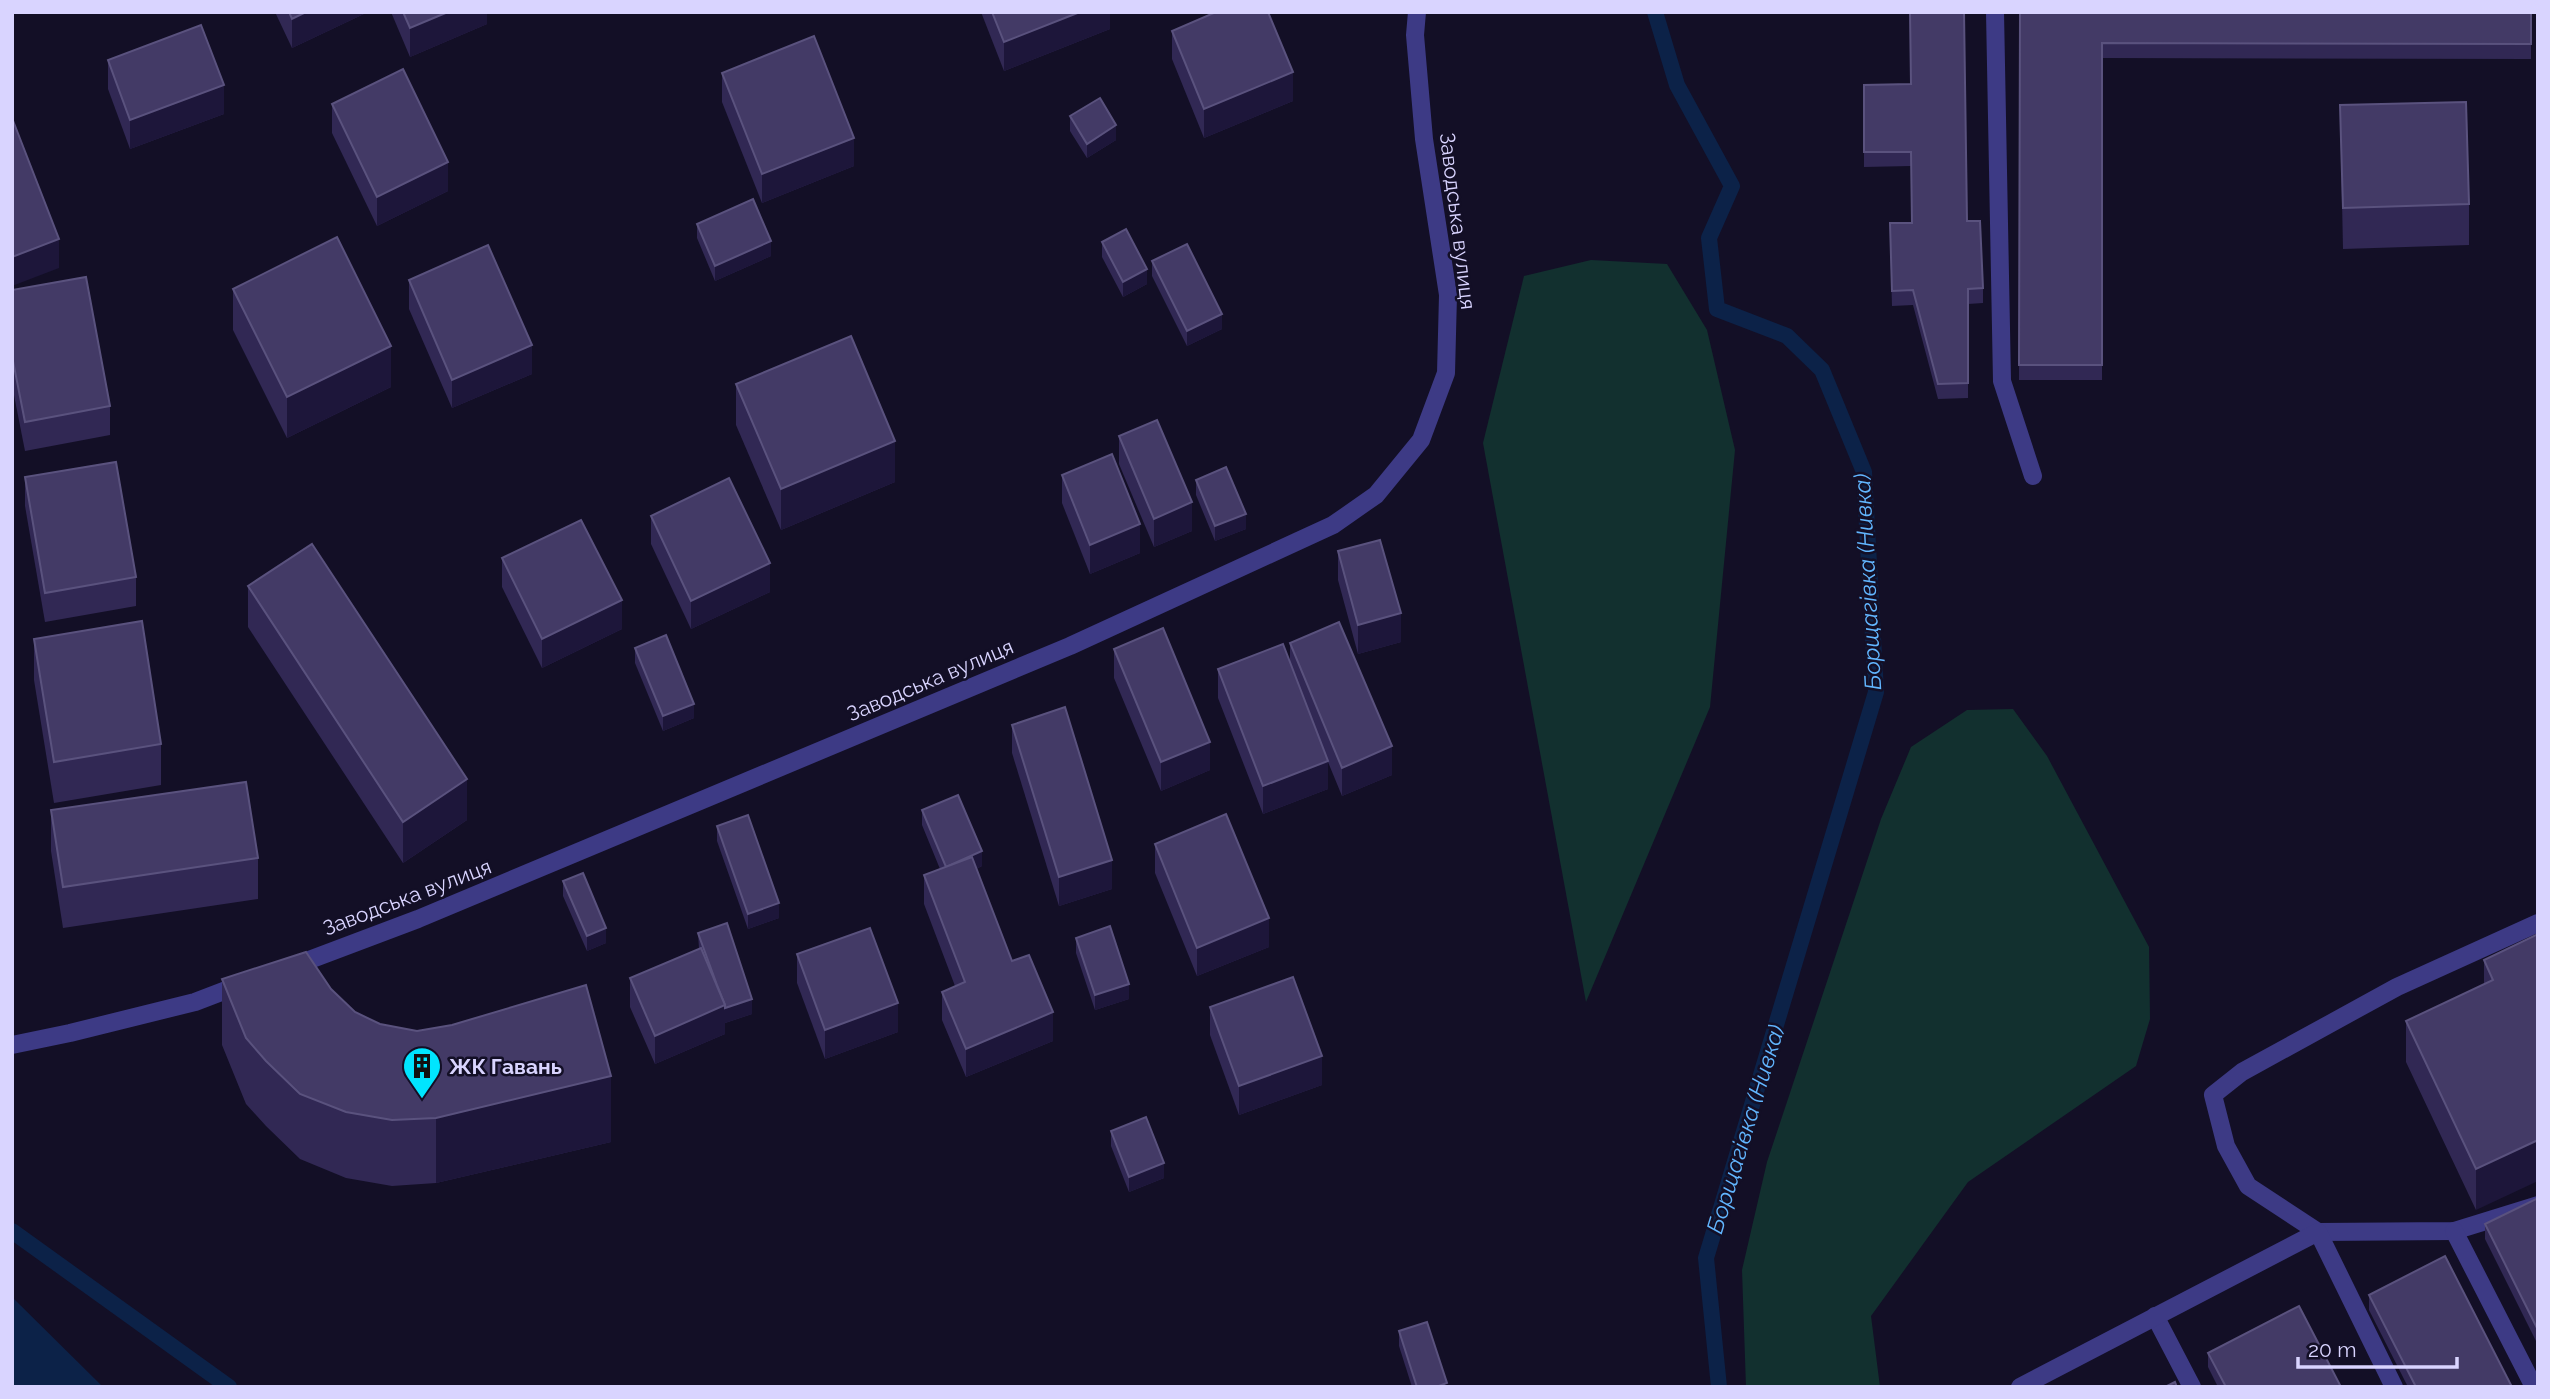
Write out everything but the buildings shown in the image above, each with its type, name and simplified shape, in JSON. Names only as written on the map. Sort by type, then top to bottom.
[{"type":"street","name":"Заводська вулиця","points":[[12,1045],[195,1002],[418,919],[1070,646],[1333,525],[1376,495],[1421,440],[1446,373],[1448,295],[1424,139],[1415,35],[1417,12]]},
{"type":"street","points":[[1995,12],[2002,381],[2033,476]]},
{"type":"street","points":[[2394,1387],[2318,1232],[2248,1186],[2225,1146],[2213,1095],[2242,1072],[2397,987],[2538,923]]},
{"type":"street","points":[[2020,1387],[2040,1382],[2155,1317],[2318,1232],[2454,1231],[2538,1205]]},
{"type":"street","points":[[2454,1231],[2534,1387]]},
{"type":"street","points":[[2155,1317],[2192,1387]]},
{"type":"green space","points":[[1591,260],[1667,264],[1707,330],[1735,450],[1710,707],[1586,1002],[1483,443],[1524,276]]},
{"type":"green space","points":[[2013,709],[2047,756],[2149,947],[2150,1019],[2136,1066],[1968,1182],[1871,1316],[1880,1387],[1746,1387],[1742,1270],[1767,1162],[1881,819],[1911,747],[1967,710]]},
{"type":"water","points":[[12,1297],[103,1387],[12,1387]]},
{"type":"waterway","name":"Борщагівка (Нивка)","points":[[1655,12],[1677,85],[1732,186],[1709,238],[1717,309],[1787,336],[1822,370],[1864,472],[1876,692],[1706,1258],[1719,1387]]},
{"type":"waterway","name":"Борщагівка (Нивка)","points":[[12,1231],[229,1387]]},
{"type":"place","name":"ЖК Гавань","points":[[422,1100]]}]
